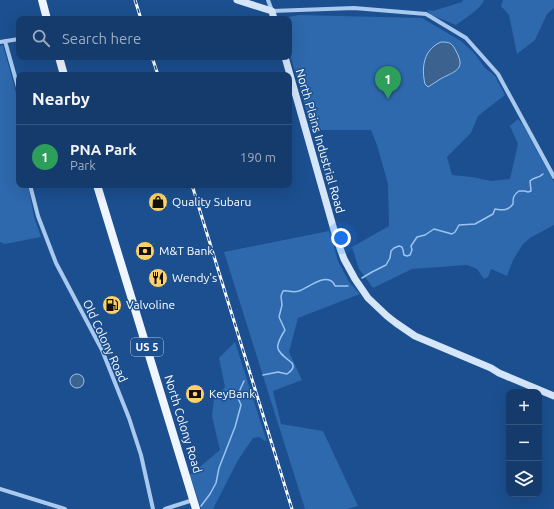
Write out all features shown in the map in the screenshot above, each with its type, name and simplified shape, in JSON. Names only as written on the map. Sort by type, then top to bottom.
[{"type":"main road","points":[[42,0],[46,16]]},
{"type":"main road","points":[[59,60],[63,72]]},
{"type":"main road","name":"North Colony Road","points":[[98,188],[196,509]]},
{"type":"street","points":[[237,0],[272,11],[354,8],[426,14],[466,38],[498,74],[554,177]]},
{"type":"street","points":[[268,0],[273,16]]},
{"type":"street","points":[[16,39],[2,41],[16,82]]},
{"type":"street","name":"North Plains Industrial Road","points":[[286,60],[289,72]]},
{"type":"street","name":"North Plains Industrial Road","points":[[292,82],[336,237],[344,259],[368,298],[396,323],[415,336],[554,396]]},
{"type":"street","name":"Old Colony Road","points":[[31,188],[38,216],[56,263],[102,350],[129,418],[141,455],[153,509]]},
{"type":"street","points":[[0,489],[66,509]]},
{"type":"street","points":[[166,509],[193,500]]},
{"type":"shaded area","points":[[463,0],[484,0],[476,10],[456,25],[431,15],[427,10],[433,11],[462,2]]},
{"type":"shaded area","points":[[503,0],[554,0],[554,8],[547,14],[535,40],[517,54],[509,15],[501,6]]},
{"type":"shaded area","points":[[298,15],[422,18],[461,41],[475,54],[485,68],[495,76],[505,95],[478,116],[471,133],[447,157],[452,175],[491,181],[510,179],[518,144],[510,126],[518,119],[523,125],[554,182],[554,225],[530,238],[523,244],[513,260],[507,276],[491,269],[488,277],[484,279],[477,269],[467,265],[412,269],[373,288],[359,269],[352,247],[389,226],[388,184],[377,145],[371,130],[312,130],[292,60],[292,16]]},
{"type":"shaded area","points":[[441,42],[449,43],[453,46],[459,57],[460,66],[455,71],[428,87],[425,84],[423,71],[425,59],[431,49]]},
{"type":"shaded area","points":[[3,45],[16,93],[16,188],[29,188],[34,217],[41,237],[5,244],[0,242],[0,46]]},
{"type":"shaded area","points":[[329,231],[338,261],[349,282],[360,294],[298,318],[289,352],[302,380],[273,391],[281,424],[323,431],[358,506],[347,509],[305,509],[224,252]]},
{"type":"shaded area","points":[[235,342],[267,442],[259,437],[253,438],[238,460],[213,509],[201,509],[190,475],[220,450],[212,416],[214,399],[225,387],[219,358]]},
{"type":"shaded area","points":[[74,374],[80,374],[84,378],[84,384],[80,388],[74,388],[70,384],[70,378]]},
{"type":"waterway","points":[[362,278],[386,265],[390,258],[391,251],[394,248],[399,246],[402,247],[404,255],[410,255],[412,250],[411,246],[417,237],[425,235],[434,229],[452,234],[459,225],[475,224],[493,214],[495,209],[503,210],[509,208],[513,204],[514,195],[519,191],[531,191],[530,181],[533,178],[543,174]]},
{"type":"waterway","points":[[263,375],[278,372],[287,374],[293,368],[292,363],[282,355],[278,349],[279,341],[285,330],[279,317],[282,305],[281,296],[283,291],[299,291],[323,280],[332,281],[335,286],[348,286]]},
{"type":"waterway","points":[[201,506],[216,483],[219,468],[235,427],[241,405],[238,398],[239,392],[244,381]]},
{"type":"railway","points":[[135,0],[140,16]]},
{"type":"railway","points":[[153,60],[157,72]]},
{"type":"railway","points":[[193,188],[292,509]]},
{"type":"place","name":"PNA Park","points":[[388,99]]},
{"type":"place","name":"Quality Subaru","points":[[158,202]]},
{"type":"place","name":"M&T Bank","points":[[145,251]]},
{"type":"place","name":"Wendy's","points":[[158,278]]},
{"type":"place","name":"Valvoline","points":[[112,305]]},
{"type":"place","name":"KeyBank","points":[[195,394]]}]
